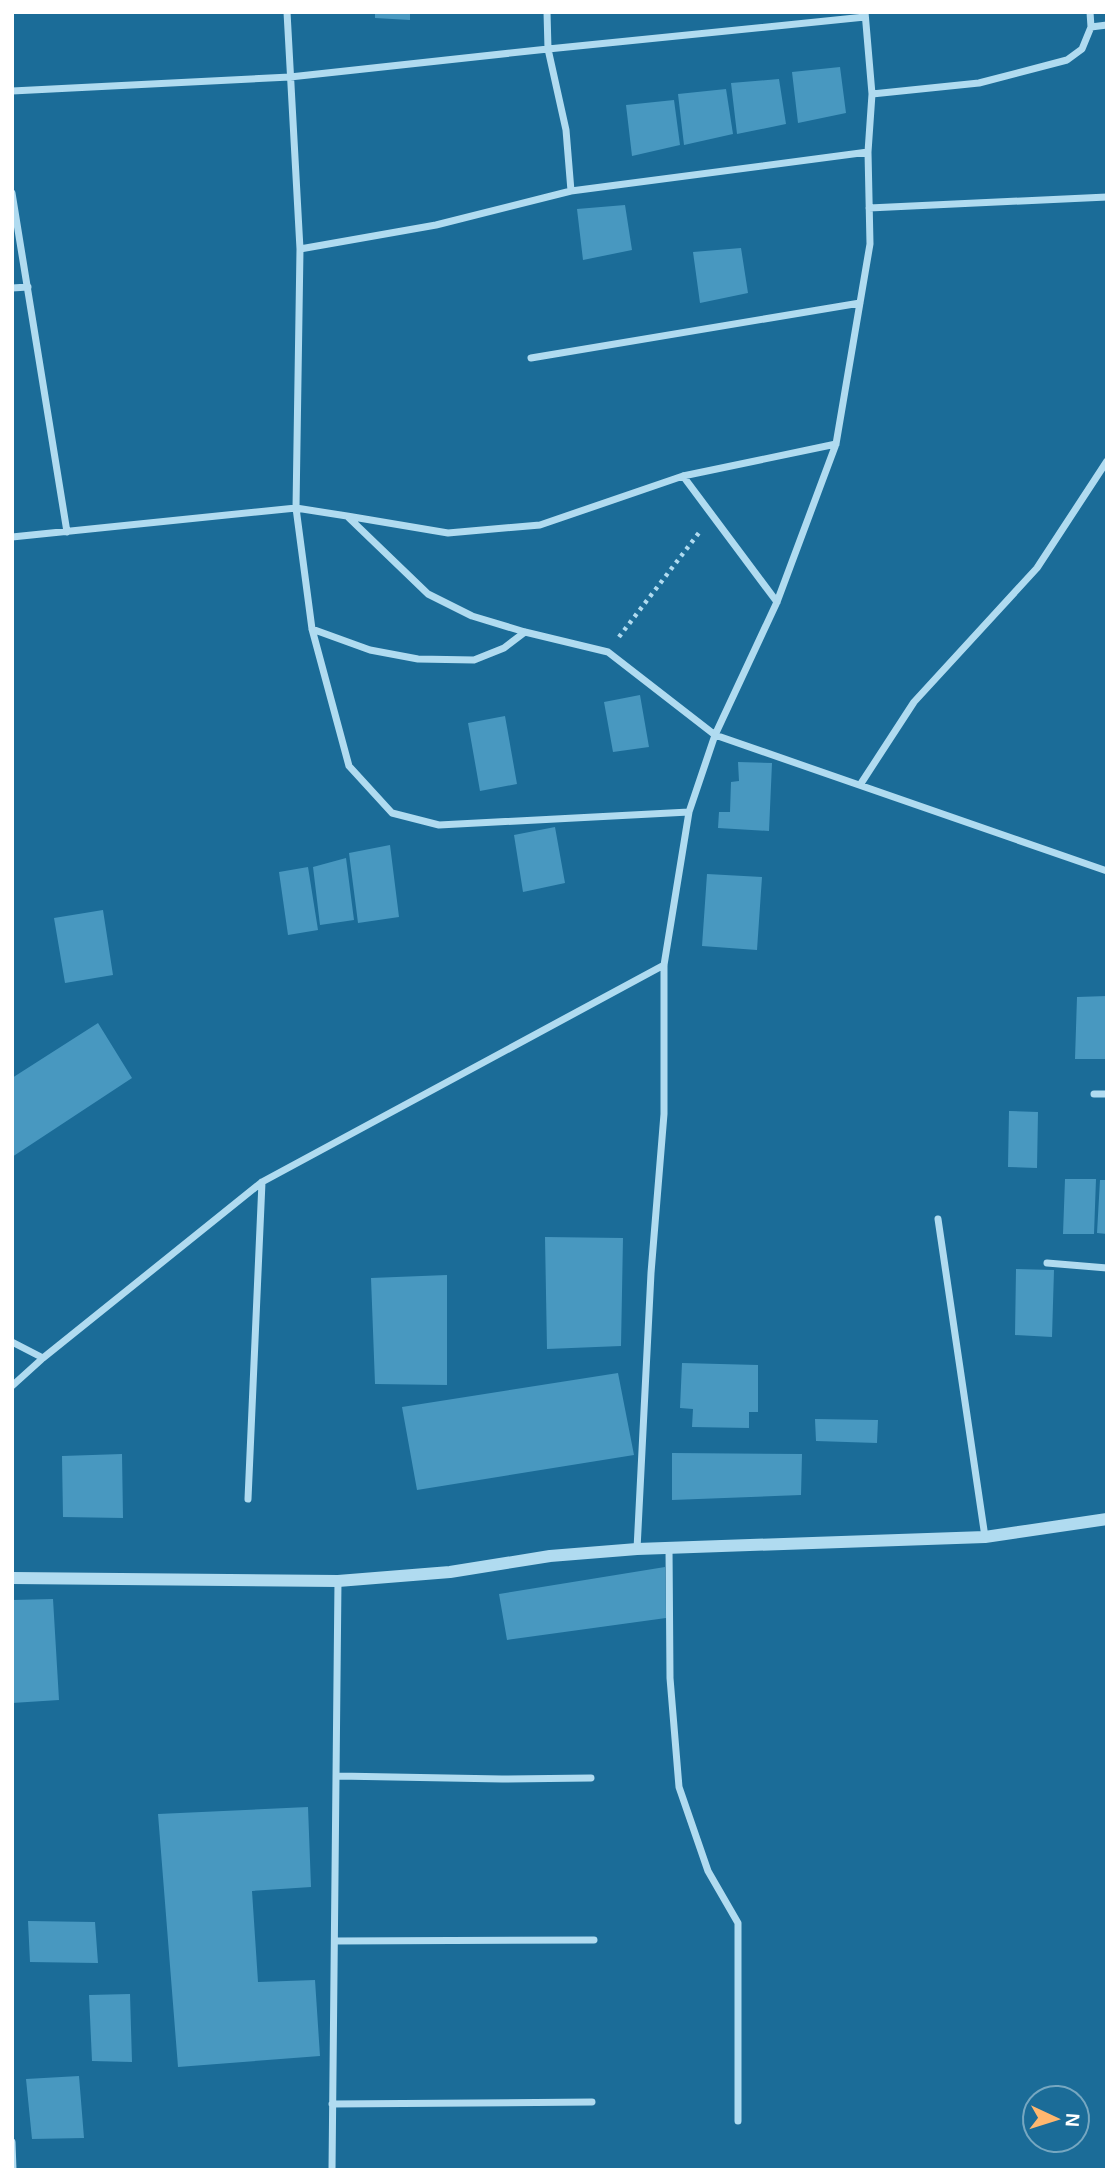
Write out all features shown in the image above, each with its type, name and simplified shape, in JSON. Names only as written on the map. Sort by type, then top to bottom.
[{"type":"street","points":[[287,12],[300,248],[296,508],[312,629],[349,765],[392,813],[439,825],[689,812]]},
{"type":"street","points":[[547,12],[548,49],[566,130],[571,191]]},
{"type":"street","points":[[872,94],[979,83],[1067,60],[1082,49],[1091,27],[1090,12]]},
{"type":"street","points":[[12,91],[290,77],[865,15],[872,94],[868,152],[870,244],[836,444],[777,602],[715,735],[689,812],[664,965],[664,1114],[651,1287],[637,1549]]},
{"type":"street","points":[[1091,27],[1107,25]]},
{"type":"street","points":[[300,248],[436,225],[571,191],[868,152]]},
{"type":"street","points":[[12,194],[67,532]]},
{"type":"street","points":[[869,208],[1107,197]]},
{"type":"street","points":[[12,288],[27,287]]},
{"type":"street","points":[[531,358],[860,303]]},
{"type":"street","points":[[12,537],[296,508],[448,533],[540,525],[683,476],[836,444]]},
{"type":"street","points":[[860,785],[914,702],[1037,568],[1107,461]]},
{"type":"street","points":[[683,476],[777,602]]},
{"type":"street","points":[[346,516],[428,594],[472,616],[608,652],[715,735],[1107,871]]},
{"type":"street","points":[[312,629],[370,650],[418,659],[460,660],[474,660],[504,648],[525,632]]},
{"type":"street","points":[[12,1387],[43,1358],[262,1182],[664,965]]},
{"type":"street","points":[[1094,1094],[1107,1094]]},
{"type":"street","points":[[248,1499],[262,1182]]},
{"type":"street","points":[[939,1219],[985,1537]]},
{"type":"street","points":[[1047,1263],[1107,1268]]},
{"type":"street","points":[[12,1342],[43,1358]]},
{"type":"street","points":[[12,1578],[338,1581],[450,1573],[550,1556],[637,1549],[985,1537],[1107,1519]]},
{"type":"street","points":[[669,1549],[670,1678],[679,1787],[708,1871],[738,1923],[738,2121]]},
{"type":"street","points":[[332,2170],[338,1581]]},
{"type":"street","points":[[338,1776],[591,1778]]},
{"type":"street","points":[[335,1941],[594,1940]]},
{"type":"street","points":[[332,2104],[592,2102]]},
{"type":"street","points":[[12,2142],[13,2170]]},
{"type":"path","points":[[608,652],[712,515]]},
{"type":"building","points":[[375,12],[410,12],[410,20],[375,18]]},
{"type":"building","points":[[840,67],[846,113],[798,123],[792,72]]},
{"type":"building","points":[[779,79],[786,124],[737,134],[731,83]]},
{"type":"building","points":[[726,89],[733,134],[684,145],[678,94]]},
{"type":"building","points":[[674,100],[680,145],[632,156],[626,105]]},
{"type":"building","points":[[625,205],[632,250],[583,260],[577,209]]},
{"type":"building","points":[[741,248],[748,293],[700,303],[693,252]]},
{"type":"building","points":[[640,695],[649,747],[613,752],[604,702]]},
{"type":"building","points":[[505,716],[517,784],[480,791],[468,723]]},
{"type":"building","points":[[738,762],[772,763],[769,831],[718,828],[719,812],[730,812],[731,782],[739,781]]},
{"type":"building","points":[[555,827],[565,883],[523,892],[514,835]]},
{"type":"building","points":[[390,845],[399,917],[358,923],[349,853]]},
{"type":"building","points":[[346,858],[354,920],[320,925],[313,867]]},
{"type":"building","points":[[308,867],[318,930],[288,935],[279,872]]},
{"type":"building","points":[[707,874],[762,877],[757,950],[702,946]]},
{"type":"building","points":[[103,910],[113,975],[65,983],[54,918]]},
{"type":"building","points":[[1107,996],[1107,1059],[1075,1059],[1077,997]]},
{"type":"building","points":[[98,1023],[132,1078],[12,1157],[12,1078]]},
{"type":"building","points":[[1009,1111],[1038,1112],[1037,1168],[1008,1167]]},
{"type":"building","points":[[1065,1179],[1096,1179],[1094,1234],[1063,1234]]},
{"type":"building","points":[[1100,1180],[1107,1180],[1107,1234],[1097,1233]]},
{"type":"building","points":[[545,1237],[623,1238],[621,1346],[547,1349]]},
{"type":"building","points":[[1016,1269],[1054,1270],[1052,1337],[1015,1335]]},
{"type":"building","points":[[447,1275],[447,1385],[375,1384],[371,1278]]},
{"type":"building","points":[[682,1363],[758,1365],[758,1412],[749,1412],[749,1428],[692,1427],[693,1409],[680,1408]]},
{"type":"building","points":[[618,1373],[634,1455],[417,1490],[402,1407]]},
{"type":"building","points":[[815,1419],[878,1420],[877,1443],[816,1441]]},
{"type":"building","points":[[672,1453],[802,1454],[801,1495],[672,1500]]},
{"type":"building","points":[[122,1454],[123,1518],[63,1517],[62,1456]]},
{"type":"building","points":[[665,1567],[666,1618],[507,1640],[499,1594]]},
{"type":"building","points":[[53,1599],[59,1700],[12,1703],[12,1600]]},
{"type":"building","points":[[308,1807],[311,1887],[252,1891],[258,1982],[315,1980],[320,2056],[178,2067],[158,1814]]},
{"type":"building","points":[[28,1921],[95,1922],[98,1963],[30,1962]]},
{"type":"building","points":[[130,1994],[132,2062],[92,2061],[89,1995]]},
{"type":"building","points":[[79,2076],[84,2138],[32,2139],[26,2079]]}]
